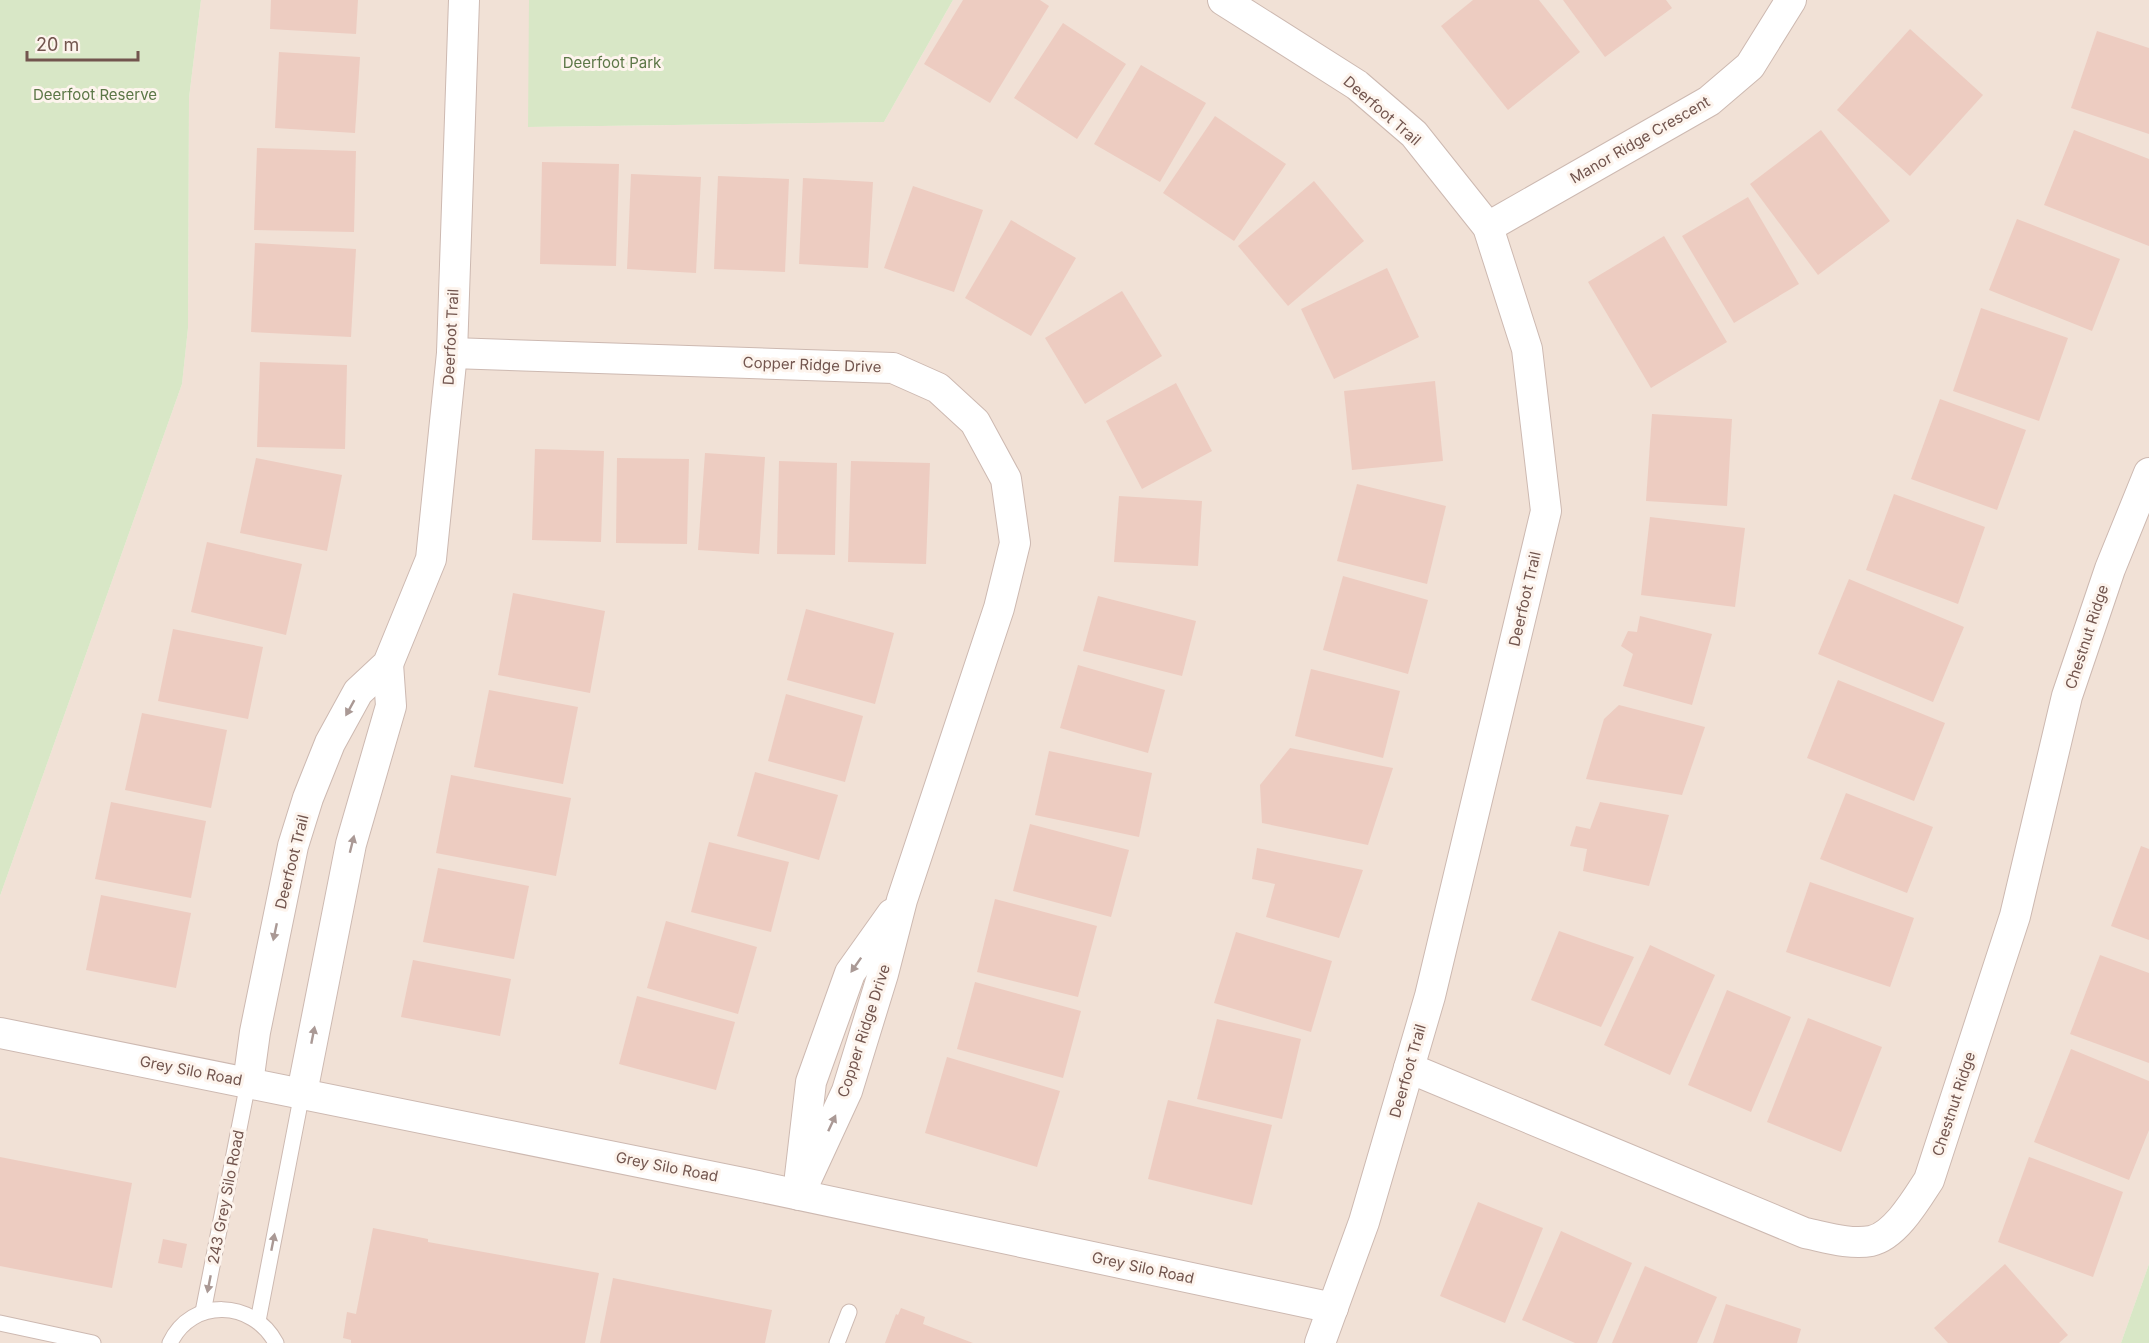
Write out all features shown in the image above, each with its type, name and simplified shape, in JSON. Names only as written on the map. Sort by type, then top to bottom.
[{"type":"street","name":"Deerfoot Trail","points":[[248,1083],[255,1032],[293,846],[308,798],[330,743],[358,692],[388,664],[431,559],[452,353],[464,0]]},
{"type":"street","name":"Deerfoot Trail","points":[[1223,0],[1357,85],[1414,134],[1488,227],[1527,349],[1546,510],[1430,996],[1364,1222],[1320,1343]]},
{"type":"street","name":"Manor Ridge Crescent","points":[[1488,227],[1710,101],[1750,66],[1791,0]]},
{"type":"street","name":"Copper Ridge Drive","points":[[452,353],[893,368],[938,388],[975,422],[1006,479],[1015,543],[999,608],[902,900],[850,973],[811,1082],[802,1140],[798,1195]]},
{"type":"street","name":"Chestnut Ridge","points":[[1408,1068],[1805,1233],[1851,1242],[1873,1241],[1905,1217],[1929,1180],[2015,916],[2067,696],[2110,569],[2149,472]]},
{"type":"street","name":"Deerfoot Trail","points":[[302,1093],[351,844],[391,706],[388,664]]},
{"type":"street","name":"Grey Silo Road","points":[[0,1033],[798,1195],[1333,1308]]},
{"type":"lane","name":"243 Grey Silo Road","points":[[203,1312],[248,1083]]},
{"type":"lane","points":[[258,1321],[302,1093]]},
{"type":"lane","points":[[170,1343],[185,1323],[203,1312],[224,1308],[246,1312],[258,1321],[276,1343]]},
{"type":"lane","points":[[837,1343],[849,1312]]},
{"type":"lane","points":[[0,1323],[93,1343]]},
{"type":"shaded area","points":[[201,0],[529,0],[529,127],[884,122],[953,0],[2149,0],[2149,1264],[2121,1343],[0,1343],[0,896],[182,384],[188,328],[189,98]]},
{"type":"green space","name":"Deerfoot Reserve","points":[[0,0],[201,0],[189,98],[188,328],[182,384],[0,896]]},
{"type":"green space","name":"Deerfoot Park","points":[[529,0],[953,0],[884,122],[528,127]]},
{"type":"green space","points":[[2149,1264],[2149,1343],[2121,1343]]},
{"type":"building","points":[[271,0],[358,0],[356,34],[270,29]]},
{"type":"building","points":[[963,0],[1040,0],[1049,6],[990,103],[924,64]]},
{"type":"building","points":[[1473,0],[1539,0],[1580,52],[1508,110],[1441,26]]},
{"type":"building","points":[[1563,0],[1666,0],[1672,8],[1605,57]]},
{"type":"building","points":[[1063,23],[1126,64],[1077,139],[1014,98]]},
{"type":"building","points":[[1910,29],[1983,95],[1910,176],[1837,110]]},
{"type":"building","points":[[2097,31],[2149,48],[2149,134],[2071,108]]},
{"type":"building","points":[[279,52],[360,57],[355,133],[275,128]]},
{"type":"building","points":[[1141,65],[1206,103],[1160,182],[1094,144]]},
{"type":"building","points":[[1215,116],[1286,164],[1234,241],[1163,193]]},
{"type":"building","points":[[1821,130],[1890,221],[1818,275],[1750,184]]},
{"type":"building","points":[[2074,130],[2149,159],[2149,246],[2044,205]]},
{"type":"building","points":[[257,148],[356,151],[354,232],[254,230]]},
{"type":"building","points":[[542,162],[619,164],[616,266],[540,264]]},
{"type":"building","points":[[631,174],[701,177],[696,273],[627,269]]},
{"type":"building","points":[[718,176],[789,179],[785,272],[714,269]]},
{"type":"building","points":[[803,178],[873,182],[868,268],[799,264]]},
{"type":"building","points":[[1314,181],[1364,241],[1288,306],[1238,246]]},
{"type":"building","points":[[913,186],[983,210],[954,292],[884,268]]},
{"type":"building","points":[[1748,197],[1799,284],[1734,323],[1682,236]]},
{"type":"building","points":[[2017,219],[2120,259],[2092,331],[1989,290]]},
{"type":"building","points":[[1011,220],[1076,258],[1031,336],[965,298]]},
{"type":"building","points":[[1664,236],[1727,342],[1651,388],[1588,282]]},
{"type":"building","points":[[255,243],[356,249],[351,337],[251,332]]},
{"type":"building","points":[[1387,268],[1419,337],[1334,379],[1301,309]]},
{"type":"building","points":[[1122,291],[1162,356],[1085,404],[1045,338]]},
{"type":"building","points":[[1981,308],[2068,338],[2039,421],[1953,391]]},
{"type":"building","points":[[260,362],[347,365],[345,449],[257,447]]},
{"type":"building","points":[[1435,381],[1443,461],[1352,470],[1344,391]]},
{"type":"building","points":[[1176,383],[1212,451],[1142,489],[1106,421]]},
{"type":"building","points":[[1940,399],[2026,430],[1997,510],[1911,479]]},
{"type":"building","points":[[1652,414],[1732,419],[1727,506],[1646,501]]},
{"type":"building","points":[[535,449],[604,451],[601,542],[532,540]]},
{"type":"building","points":[[705,453],[765,457],[759,554],[698,550]]},
{"type":"building","points":[[256,458],[342,475],[327,551],[240,533]]},
{"type":"building","points":[[617,458],[689,459],[687,544],[616,543]]},
{"type":"building","points":[[779,461],[837,463],[835,555],[777,554]]},
{"type":"building","points":[[851,461],[930,463],[926,564],[848,562]]},
{"type":"building","points":[[1357,484],[1446,506],[1427,584],[1337,561]]},
{"type":"building","points":[[1894,494],[1985,527],[1958,604],[1866,570]]},
{"type":"building","points":[[1119,496],[1202,501],[1198,566],[1114,562]]},
{"type":"building","points":[[1650,517],[1745,528],[1735,607],[1641,595]]},
{"type":"building","points":[[207,542],[302,564],[286,635],[191,612]]},
{"type":"building","points":[[1343,576],[1428,600],[1408,674],[1323,650]]},
{"type":"building","points":[[1849,579],[1964,627],[1933,702],[1818,654]]},
{"type":"building","points":[[513,593],[605,611],[590,693],[498,675]]},
{"type":"building","points":[[1098,596],[1196,621],[1182,676],[1083,651]]},
{"type":"building","points":[[806,609],[894,633],[875,704],[787,680]]},
{"type":"building","points":[[1640,616],[1712,634],[1692,705],[1623,686],[1633,654],[1621,646],[1628,631],[1637,632]]},
{"type":"building","points":[[173,629],[263,647],[248,719],[158,701]]},
{"type":"building","points":[[1078,665],[1165,690],[1148,753],[1060,728]]},
{"type":"building","points":[[1311,669],[1400,691],[1383,758],[1295,736]]},
{"type":"building","points":[[1838,680],[1945,723],[1914,801],[1807,758]]},
{"type":"building","points":[[489,690],[578,707],[563,784],[474,767]]},
{"type":"building","points":[[786,694],[863,716],[845,782],[768,761]]},
{"type":"building","points":[[1619,705],[1705,727],[1682,795],[1586,779],[1604,719]]},
{"type":"building","points":[[142,713],[227,730],[211,808],[125,790]]},
{"type":"building","points":[[1290,748],[1393,768],[1368,845],[1262,823],[1260,785]]},
{"type":"building","points":[[1049,751],[1152,773],[1139,837],[1035,815]]},
{"type":"building","points":[[755,772],[838,795],[819,860],[737,836]]},
{"type":"building","points":[[451,775],[571,798],[556,876],[436,853]]},
{"type":"building","points":[[1846,793],[1933,827],[1907,893],[1820,859]]},
{"type":"building","points":[[111,802],[206,821],[191,898],[95,879]]},
{"type":"building","points":[[1600,802],[1669,815],[1649,886],[1583,871],[1587,849],[1570,846],[1576,826],[1590,829]]},
{"type":"building","points":[[1030,824],[1129,850],[1111,917],[1013,891]]},
{"type":"building","points":[[709,842],[789,862],[771,932],[691,912]]},
{"type":"building","points":[[2141,846],[2149,849],[2149,940],[2111,926]]},
{"type":"building","points":[[1257,848],[1363,870],[1339,938],[1266,917],[1275,884],[1252,879]]},
{"type":"building","points":[[438,868],[529,886],[514,959],[423,942]]},
{"type":"building","points":[[1810,882],[1914,918],[1890,987],[1786,952]]},
{"type":"building","points":[[101,895],[191,913],[176,988],[86,970]]},
{"type":"building","points":[[995,899],[1097,926],[1078,997],[977,972]]},
{"type":"building","points":[[666,921],[757,947],[738,1014],[647,988]]},
{"type":"building","points":[[1559,931],[1634,957],[1601,1027],[1531,1000]]},
{"type":"building","points":[[1236,932],[1332,961],[1311,1032],[1214,1003]]},
{"type":"building","points":[[1650,945],[1715,975],[1670,1075],[1604,1045]]},
{"type":"building","points":[[2100,955],[2149,973],[2149,1063],[2070,1034]]},
{"type":"building","points":[[413,960],[511,979],[500,1036],[401,1017]]},
{"type":"building","points":[[975,982],[1081,1011],[1063,1078],[957,1049]]},
{"type":"building","points":[[1727,990],[1791,1017],[1751,1112],[1688,1085]]},
{"type":"building","points":[[637,996],[735,1022],[716,1090],[619,1064]]},
{"type":"building","points":[[1808,1018],[1882,1047],[1841,1152],[1767,1122]]},
{"type":"building","points":[[1217,1019],[1301,1039],[1282,1119],[1197,1099]]},
{"type":"building","points":[[2071,1049],[2149,1081],[2149,1130],[2129,1180],[2034,1142]]},
{"type":"building","points":[[947,1057],[1060,1091],[1037,1167],[925,1133]]},
{"type":"building","points":[[1168,1100],[1272,1125],[1252,1205],[1148,1179]]},
{"type":"building","points":[[0,1157],[132,1183],[112,1288],[0,1266]]},
{"type":"building","points":[[2029,1157],[2123,1192],[2093,1277],[1998,1242]]},
{"type":"building","points":[[1478,1202],[1543,1228],[1505,1323],[1440,1296]]},
{"type":"building","points":[[373,1228],[428,1239],[428,1242],[599,1273],[585,1343],[351,1343],[351,1340],[343,1338],[347,1312],[356,1314]]},
{"type":"building","points":[[1561,1231],[1632,1263],[1597,1343],[1575,1343],[1522,1320]]},
{"type":"building","points":[[163,1239],[187,1244],[182,1268],[158,1263]]},
{"type":"building","points":[[2005,1264],[2068,1335],[2059,1343],[1948,1343],[1934,1328]]},
{"type":"building","points":[[1645,1266],[1717,1297],[1697,1343],[1612,1343]]},
{"type":"building","points":[[613,1278],[772,1310],[765,1343],[600,1343]]},
{"type":"building","points":[[1726,1304],[1801,1329],[1797,1343],[1713,1343]]},
{"type":"building","points":[[901,1308],[925,1317],[923,1324],[973,1343],[885,1343],[896,1314],[898,1315]]}]
